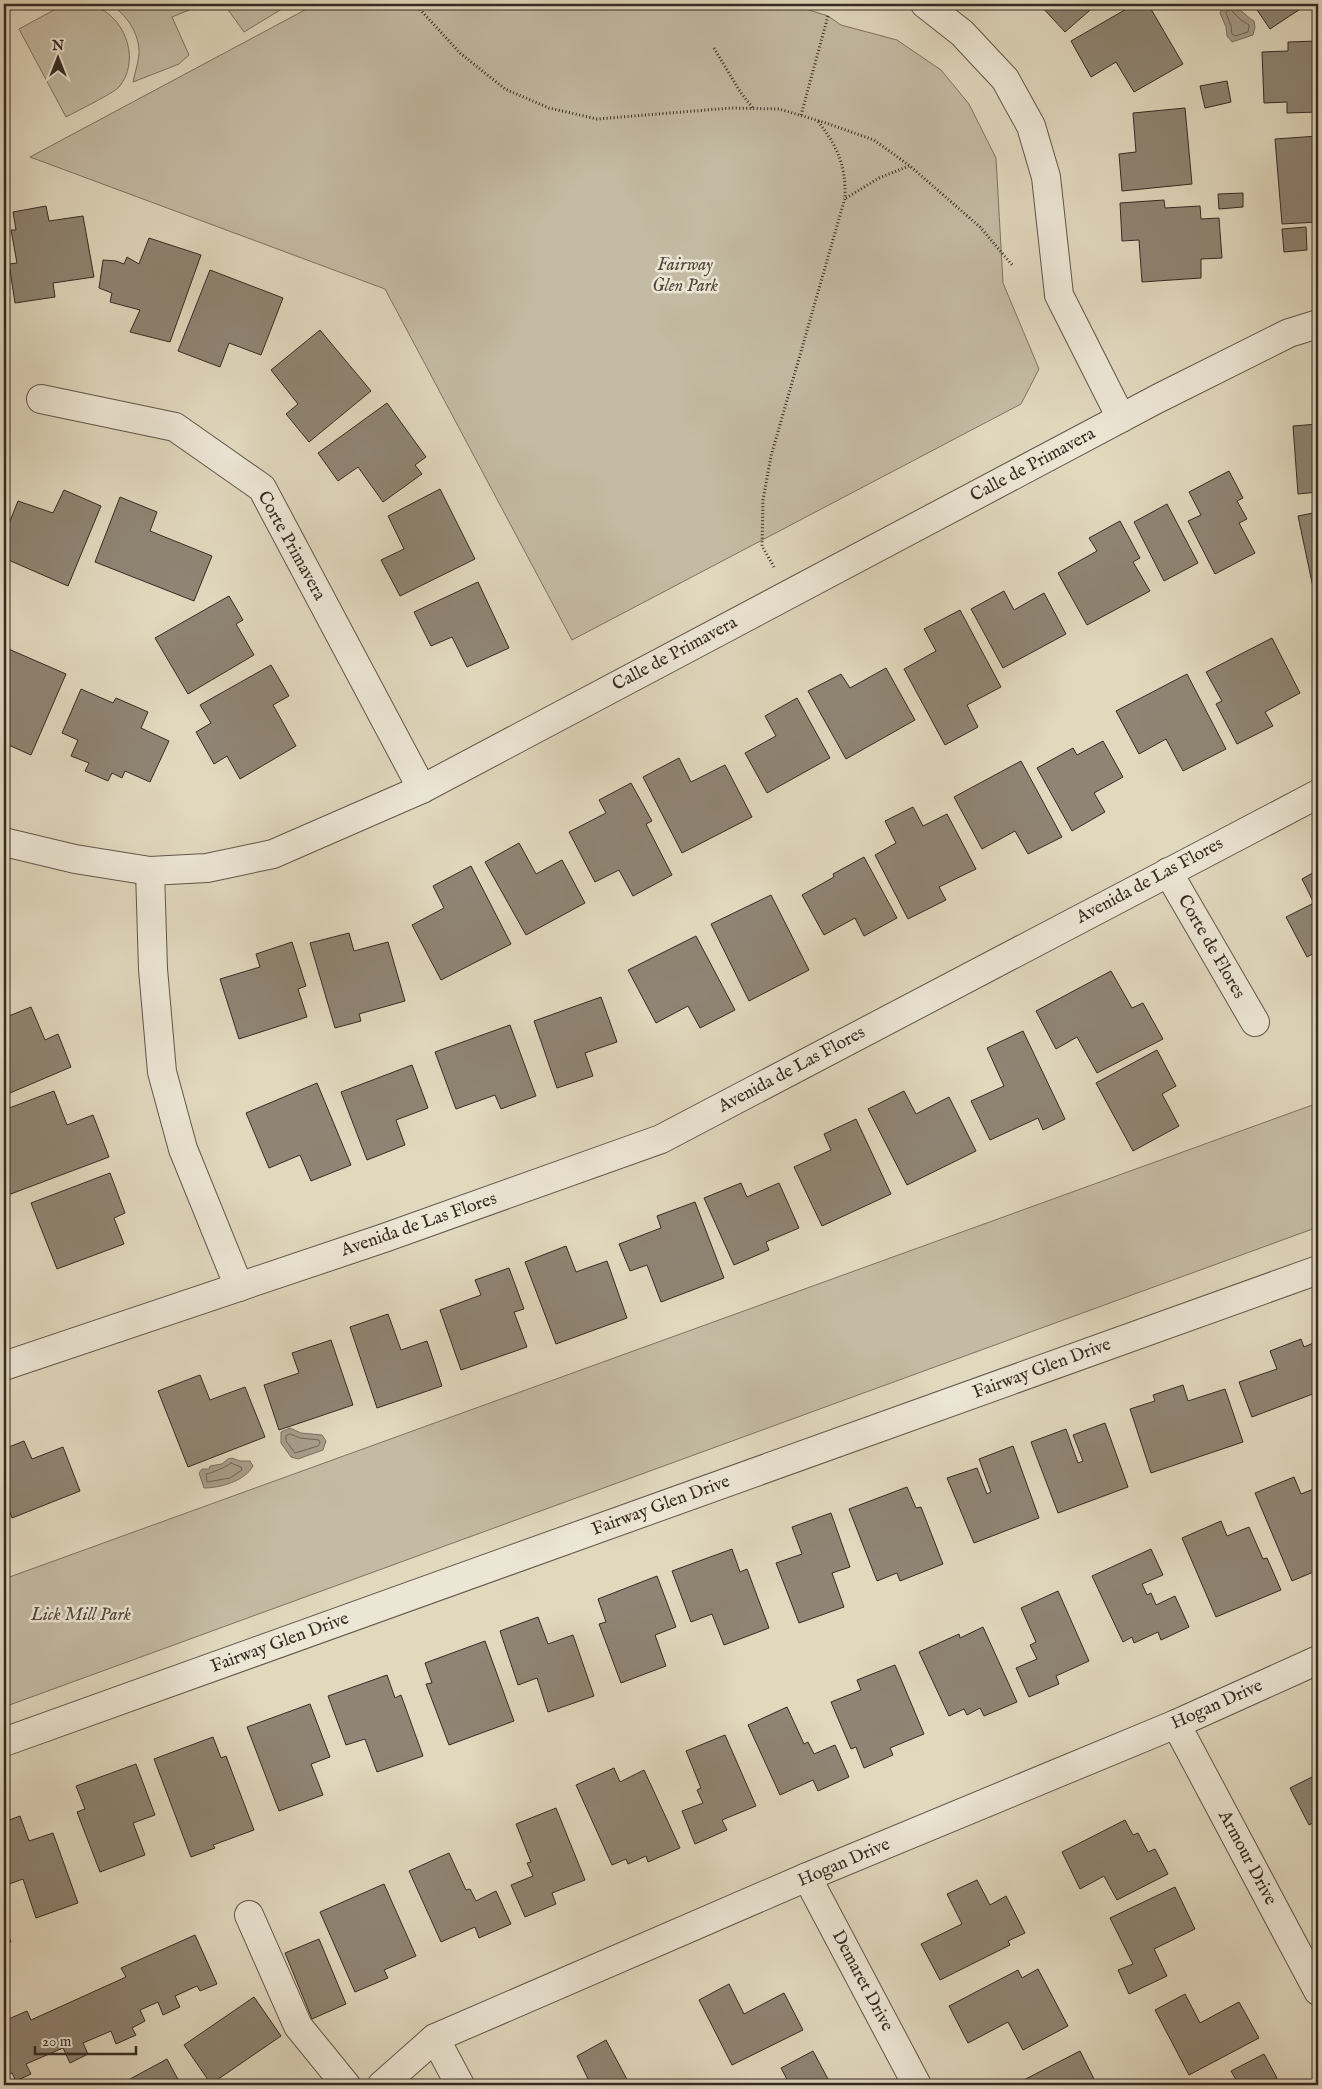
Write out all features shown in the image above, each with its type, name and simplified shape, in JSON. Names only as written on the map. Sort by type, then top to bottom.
[{"type":"street","points":[[925,4],[962,33],[1005,79],[1031,126],[1046,177],[1059,295],[1121,418]]},
{"type":"street","name":"Calle de Primavera","points":[[4,842],[75,859],[150,871],[207,868],[273,854],[422,790],[1121,418],[1290,333],[1318,324]]},
{"type":"street","name":"Corte Primavera","points":[[41,399],[175,427],[262,488],[422,790]]},
{"type":"street","name":"Avenida de Las Flores","points":[[4,1366],[239,1287],[660,1140],[1318,794]]},
{"type":"street","points":[[150,871],[153,969],[162,1072],[183,1149],[239,1287]]},
{"type":"street","name":"Corte de Flores","points":[[1168,872],[1255,1022]]},
{"type":"street","name":"Fairway Glen Drive","points":[[4,1742],[1318,1270]]},
{"type":"street","name":"Hogan Drive","points":[[382,2085],[435,2038],[808,1878],[1176,1724],[1318,1660]]},
{"type":"street","name":"Armour Drive","points":[[1176,1724],[1318,1991]]},
{"type":"street","name":"Demaret Drive","points":[[808,1878],[917,2085]]},
{"type":"street","points":[[249,1915],[298,2026],[346,2085]]},
{"type":"street","points":[[435,2038],[460,2085]]},
{"type":"path","points":[[415,4],[460,53],[505,89],[549,108],[597,119],[731,108],[779,109],[816,119],[874,140],[910,166],[980,227],[1012,266]]},
{"type":"path","points":[[801,115],[828,16]]},
{"type":"path","points":[[714,48],[741,94],[753,109]]},
{"type":"path","points":[[788,594],[762,546],[763,500],[771,456],[845,198],[846,184],[842,160],[832,139],[816,119]]},
{"type":"path","points":[[845,198],[878,178],[910,166]]},
{"type":"green space","points":[[65,4],[91,5],[109,14],[123,32],[129,54],[129,66],[125,77],[116,90],[66,117],[19,29]]},
{"type":"green space","points":[[109,4],[204,4],[172,17],[189,55],[179,64],[133,82],[139,54],[137,39],[131,25],[121,13]]},
{"type":"green space","points":[[224,4],[290,4],[244,32]]},
{"type":"green space","name":"Fairway Glen Park","points":[[316,4],[802,4],[806,9],[828,16],[841,25],[897,40],[941,70],[969,104],[996,158],[1003,283],[1039,369],[1021,404],[572,640],[385,289],[30,157]]},
{"type":"green space","name":"Lick Mill Park","points":[[1318,1103],[1318,1227],[4,1707],[4,1579]]},
{"type":"water","points":[[1230,4],[1254,21],[1253,35],[1232,42],[1227,36],[1226,27],[1220,13],[1223,7]]},
{"type":"water","points":[[290,1428],[301,1433],[322,1435],[326,1441],[323,1450],[298,1459],[291,1457],[281,1443],[281,1432]]},
{"type":"water","points":[[232,1458],[240,1461],[250,1461],[253,1466],[244,1476],[232,1483],[204,1488],[199,1473],[202,1469],[209,1469],[210,1466],[222,1464]]},
{"type":"building","points":[[1043,4],[1097,4],[1065,32],[1041,6]]},
{"type":"building","points":[[1135,4],[1148,4],[1183,64],[1134,92],[1116,62],[1091,77],[1071,41]]},
{"type":"building","points":[[1253,4],[1308,4],[1270,29]]},
{"type":"building","points":[[1318,41],[1318,112],[1287,113],[1287,102],[1264,103],[1262,52],[1288,51],[1288,42]]},
{"type":"building","points":[[1227,81],[1231,102],[1205,108],[1200,86]]},
{"type":"building","points":[[1185,108],[1192,184],[1122,191],[1119,154],[1136,152],[1133,113]]},
{"type":"building","points":[[1318,136],[1318,222],[1282,224],[1275,139]]},
{"type":"building","points":[[1243,193],[1243,207],[1219,209],[1218,194]]},
{"type":"building","points":[[1164,200],[1165,208],[1200,206],[1201,219],[1219,218],[1222,258],[1201,259],[1201,278],[1142,282],[1139,240],[1122,241],[1120,203]]},
{"type":"building","points":[[46,206],[49,221],[83,216],[94,277],[53,283],[55,297],[15,303],[9,264],[17,263],[11,230],[16,230],[13,212]]},
{"type":"building","points":[[1306,227],[1307,250],[1284,252],[1282,229]]},
{"type":"building","points":[[149,238],[201,255],[170,342],[130,332],[140,310],[110,302],[112,293],[99,288],[103,260],[124,264],[127,257],[139,264]]},
{"type":"building","points":[[210,270],[283,298],[261,355],[229,343],[220,367],[178,351]]},
{"type":"building","points":[[320,330],[371,391],[309,442],[286,414],[298,404],[271,370]]},
{"type":"building","points":[[387,403],[426,457],[415,465],[422,474],[383,502],[358,467],[338,481],[318,453]]},
{"type":"building","points":[[1318,424],[1318,492],[1298,494],[1293,426]]},
{"type":"building","points":[[1229,471],[1243,498],[1237,501],[1247,519],[1239,523],[1255,553],[1215,574],[1188,521],[1201,515],[1189,492]]},
{"type":"building","points":[[440,489],[475,559],[400,596],[381,560],[404,549],[388,516]]},
{"type":"building","points":[[64,490],[101,506],[68,586],[4,558],[4,536],[18,501],[53,513]]},
{"type":"building","points":[[120,497],[157,512],[150,531],[212,556],[194,601],[95,562]]},
{"type":"building","points":[[1167,504],[1198,563],[1164,581],[1134,522]]},
{"type":"building","points":[[1318,512],[1318,591],[1314,592],[1298,516]]},
{"type":"building","points":[[1120,521],[1140,558],[1133,562],[1150,591],[1087,625],[1058,573],[1097,551],[1089,538]]},
{"type":"building","points":[[478,582],[509,648],[467,667],[452,637],[431,646],[414,612]]},
{"type":"building","points":[[1004,591],[1014,610],[1044,593],[1066,634],[1003,668],[971,609]]},
{"type":"building","points":[[229,596],[243,620],[236,624],[254,655],[188,694],[155,638]]},
{"type":"building","points":[[960,610],[1001,687],[967,705],[978,727],[945,745],[904,669],[936,651],[924,629]]},
{"type":"building","points":[[1272,638],[1300,693],[1265,712],[1273,726],[1237,744],[1216,704],[1222,701],[1206,672]]},
{"type":"building","points":[[4,647],[66,674],[31,755],[4,743]]},
{"type":"building","points":[[271,665],[289,696],[273,705],[296,746],[240,779],[227,756],[214,764],[196,732],[211,723],[200,705]]},
{"type":"building","points":[[886,668],[915,720],[846,759],[808,691],[841,674],[850,688]]},
{"type":"building","points":[[1187,674],[1226,749],[1183,771],[1166,739],[1139,754],[1116,711]]},
{"type":"building","points":[[81,689],[113,703],[116,698],[148,712],[141,728],[169,741],[150,782],[125,771],[122,778],[112,773],[108,781],[85,771],[89,763],[71,756],[78,740],[62,733]]},
{"type":"building","points":[[797,698],[830,758],[767,793],[745,753],[776,736],[765,716]]},
{"type":"building","points":[[1103,741],[1123,777],[1094,793],[1105,812],[1072,831],[1037,768],[1073,748],[1077,755]]},
{"type":"building","points":[[679,758],[691,782],[725,765],[752,817],[682,853],[643,777]]},
{"type":"building","points":[[1021,761],[1062,837],[1028,854],[1015,831],[982,849],[954,797]]},
{"type":"building","points":[[631,783],[652,821],[646,824],[672,875],[633,896],[619,870],[595,882],[569,832],[606,813],[599,800]]},
{"type":"building","points":[[913,807],[923,826],[947,814],[976,869],[939,887],[946,900],[908,919],[875,855],[896,843],[885,821]]},
{"type":"building","points":[[519,843],[536,874],[562,860],[585,903],[526,935],[485,862]]},
{"type":"building","points":[[864,857],[897,918],[864,936],[855,918],[824,935],[802,895],[834,877],[833,874]]},
{"type":"building","points":[[471,866],[511,944],[441,980],[412,925],[444,908],[433,886]]},
{"type":"building","points":[[1318,870],[1318,951],[1307,957],[1286,917],[1314,903],[1302,879]]},
{"type":"building","points":[[771,895],[809,970],[749,1001],[711,924]]},
{"type":"building","points":[[349,933],[354,951],[388,942],[405,1001],[359,1014],[361,1021],[335,1028],[310,943]]},
{"type":"building","points":[[696,936],[735,1010],[700,1028],[688,1006],[656,1023],[628,970]]},
{"type":"building","points":[[292,942],[306,986],[298,989],[307,1017],[239,1039],[220,979],[260,967],[256,954]]},
{"type":"building","points":[[1111,971],[1132,1008],[1143,1003],[1163,1039],[1097,1073],[1077,1037],[1056,1049],[1036,1011]]},
{"type":"building","points":[[601,997],[617,1042],[585,1053],[593,1076],[557,1088],[534,1021]]},
{"type":"building","points":[[31,1007],[45,1040],[58,1034],[71,1067],[10,1093],[4,1079],[4,1018]]},
{"type":"building","points":[[510,1025],[536,1096],[501,1109],[495,1095],[456,1109],[435,1052]]},
{"type":"building","points":[[1023,1031],[1065,1119],[1043,1130],[1038,1118],[990,1140],[971,1101],[1004,1086],[987,1048]]},
{"type":"building","points":[[1157,1050],[1176,1086],[1162,1094],[1179,1126],[1133,1151],[1096,1083]]},
{"type":"building","points":[[412,1065],[428,1108],[396,1120],[405,1145],[367,1160],[341,1092]]},
{"type":"building","points":[[317,1083],[351,1165],[311,1181],[300,1155],[269,1168],[246,1113]]},
{"type":"building","points":[[54,1091],[67,1125],[93,1115],[109,1157],[8,1195],[4,1184],[4,1110]]},
{"type":"building","points":[[904,1091],[916,1114],[949,1097],[976,1151],[907,1185],[868,1109]]},
{"type":"building","points":[[856,1119],[891,1194],[822,1226],[794,1167],[831,1150],[824,1134]]},
{"type":"building","points":[[110,1173],[125,1213],[114,1218],[124,1244],[57,1269],[31,1203]]},
{"type":"building","points":[[741,1183],[747,1197],[779,1183],[799,1228],[766,1242],[769,1250],[734,1265],[704,1198]]},
{"type":"building","points":[[695,1202],[724,1278],[661,1302],[647,1265],[630,1271],[619,1244],[661,1228],[657,1216]]},
{"type":"building","points":[[566,1246],[576,1272],[607,1261],[627,1318],[556,1344],[525,1262]]},
{"type":"building","points":[[509,1268],[524,1309],[514,1312],[527,1347],[461,1370],[440,1310],[481,1295],[475,1280]]},
{"type":"building","points":[[388,1314],[401,1350],[427,1341],[442,1386],[377,1408],[350,1327]]},
{"type":"building","points":[[1301,1339],[1304,1347],[1318,1341],[1318,1392],[1252,1417],[1239,1382],[1277,1369],[1270,1351]]},
{"type":"building","points":[[331,1340],[353,1405],[279,1430],[264,1385],[299,1373],[292,1353]]},
{"type":"building","points":[[200,1375],[210,1400],[245,1387],[265,1437],[188,1467],[158,1391]]},
{"type":"building","points":[[1183,1385],[1188,1401],[1225,1389],[1243,1442],[1151,1473],[1130,1409],[1155,1401],[1153,1395]]},
{"type":"building","points":[[1105,1423],[1128,1487],[1058,1513],[1031,1442],[1066,1429],[1078,1463],[1083,1461],[1073,1435]]},
{"type":"building","points":[[24,1441],[32,1459],[63,1447],[80,1491],[12,1518],[4,1496],[4,1449]]},
{"type":"building","points":[[1013,1446],[1039,1518],[974,1543],[947,1478],[977,1468],[987,1494],[991,1492],[979,1459]]},
{"type":"building","points":[[1294,1477],[1301,1494],[1314,1489],[1318,1500],[1318,1570],[1292,1581],[1255,1493]]},
{"type":"building","points":[[907,1487],[916,1508],[921,1507],[943,1564],[900,1581],[897,1573],[877,1581],[849,1509]]},
{"type":"building","points":[[831,1513],[850,1567],[832,1573],[844,1607],[799,1623],[776,1563],[802,1554],[792,1527]]},
{"type":"building","points":[[1221,1521],[1227,1536],[1249,1527],[1263,1559],[1267,1558],[1281,1590],[1216,1617],[1182,1538]]},
{"type":"building","points":[[732,1549],[740,1572],[747,1569],[769,1628],[724,1645],[712,1614],[691,1622],[672,1571]]},
{"type":"building","points":[[1151,1549],[1163,1575],[1142,1584],[1147,1595],[1151,1593],[1156,1605],[1175,1596],[1189,1627],[1161,1640],[1158,1632],[1134,1643],[1132,1637],[1123,1642],[1092,1576]]},
{"type":"building","points":[[657,1576],[676,1627],[655,1635],[666,1666],[621,1683],[599,1624],[606,1622],[598,1599]]},
{"type":"building","points":[[1058,1591],[1089,1661],[1056,1676],[1059,1684],[1029,1697],[1016,1668],[1037,1659],[1030,1645],[1036,1642],[1021,1608]]},
{"type":"building","points":[[538,1617],[548,1644],[573,1635],[594,1696],[548,1712],[537,1678],[518,1685],[500,1631]]},
{"type":"building","points":[[983,1627],[1017,1702],[984,1716],[980,1708],[967,1715],[964,1709],[949,1716],[919,1652],[959,1634],[960,1638]]},
{"type":"building","points":[[485,1641],[514,1721],[449,1745],[426,1684],[432,1683],[425,1663]]},
{"type":"building","points":[[895,1665],[924,1734],[890,1748],[893,1755],[864,1768],[856,1747],[851,1749],[831,1702],[861,1690],[857,1680]]},
{"type":"building","points":[[387,1675],[395,1698],[401,1695],[423,1756],[377,1772],[365,1739],[346,1745],[328,1696]]},
{"type":"building","points":[[310,1704],[330,1757],[311,1764],[323,1795],[279,1811],[247,1727]]},
{"type":"building","points":[[787,1707],[804,1744],[808,1742],[814,1754],[835,1745],[849,1777],[818,1791],[813,1780],[780,1795],[748,1725]]},
{"type":"building","points":[[725,1735],[756,1806],[722,1820],[727,1830],[695,1844],[682,1811],[703,1803],[697,1790],[701,1788],[686,1751]]},
{"type":"building","points":[[213,1737],[221,1758],[226,1756],[254,1830],[213,1845],[215,1848],[191,1857],[154,1759]]},
{"type":"building","points":[[136,1764],[155,1815],[133,1823],[145,1855],[100,1872],[77,1812],[85,1809],[76,1786]]},
{"type":"building","points":[[614,1768],[620,1782],[644,1770],[680,1848],[648,1862],[646,1856],[628,1864],[626,1859],[612,1865],[576,1785]]},
{"type":"building","points":[[1318,1774],[1318,1820],[1309,1825],[1290,1788]]},
{"type":"building","points":[[556,1808],[585,1880],[552,1893],[556,1904],[525,1917],[511,1885],[533,1876],[527,1863],[531,1862],[516,1824]]},
{"type":"building","points":[[20,1816],[29,1841],[53,1833],[78,1903],[36,1918],[23,1879],[4,1886],[4,1822]]},
{"type":"building","points":[[1125,1820],[1133,1835],[1138,1833],[1148,1852],[1155,1849],[1168,1874],[1117,1900],[1104,1876],[1080,1889],[1062,1852]]},
{"type":"building","points":[[449,1853],[466,1890],[470,1889],[476,1901],[496,1891],[511,1924],[479,1938],[475,1927],[441,1942],[409,1871]]},
{"type":"building","points":[[977,1880],[990,1905],[1006,1896],[1025,1933],[1008,1941],[1010,1945],[940,1980],[921,1944],[962,1924],[947,1894]]},
{"type":"building","points":[[384,1884],[416,1956],[384,1970],[388,1978],[355,1992],[320,1912]]},
{"type":"building","points":[[1175,1887],[1195,1929],[1154,1949],[1167,1976],[1129,1994],[1118,1970],[1133,1964],[1110,1918]]},
{"type":"building","points":[[4,1923],[11,1942],[4,1944]]},
{"type":"building","points":[[195,1935],[217,1984],[200,1991],[197,1986],[175,1996],[180,2007],[163,2015],[158,2002],[140,2010],[145,2021],[132,2028],[136,2035],[116,2044],[111,2031],[83,2043],[88,2054],[70,2063],[63,2048],[26,2064],[31,2074],[16,2081],[12,2073],[4,2077],[4,2021],[27,2011],[31,2020],[126,1977],[121,1968]]},
{"type":"building","points":[[319,1939],[346,2004],[312,2019],[285,1953]]},
{"type":"building","points":[[1038,1969],[1068,2026],[1023,2050],[1008,2022],[968,2043],[949,2006],[1018,1970],[1022,1978]]},
{"type":"building","points":[[729,1984],[744,2014],[784,1993],[803,2030],[732,2065],[699,2000]]},
{"type":"building","points":[[1185,1994],[1200,2023],[1239,2002],[1259,2038],[1189,2075],[1155,2010]]},
{"type":"building","points":[[254,1997],[281,2036],[211,2084],[184,2045]]},
{"type":"building","points":[[606,2040],[630,2085],[591,2085],[577,2056]]},
{"type":"building","points":[[813,2051],[828,2079],[820,2085],[790,2085],[781,2068]]},
{"type":"building","points":[[1080,2051],[1097,2085],[1016,2084]]},
{"type":"building","points":[[1264,2054],[1277,2078],[1270,2081],[1272,2085],[1239,2085],[1231,2071]]},
{"type":"building","points":[[167,2059],[181,2085],[119,2085]]}]
